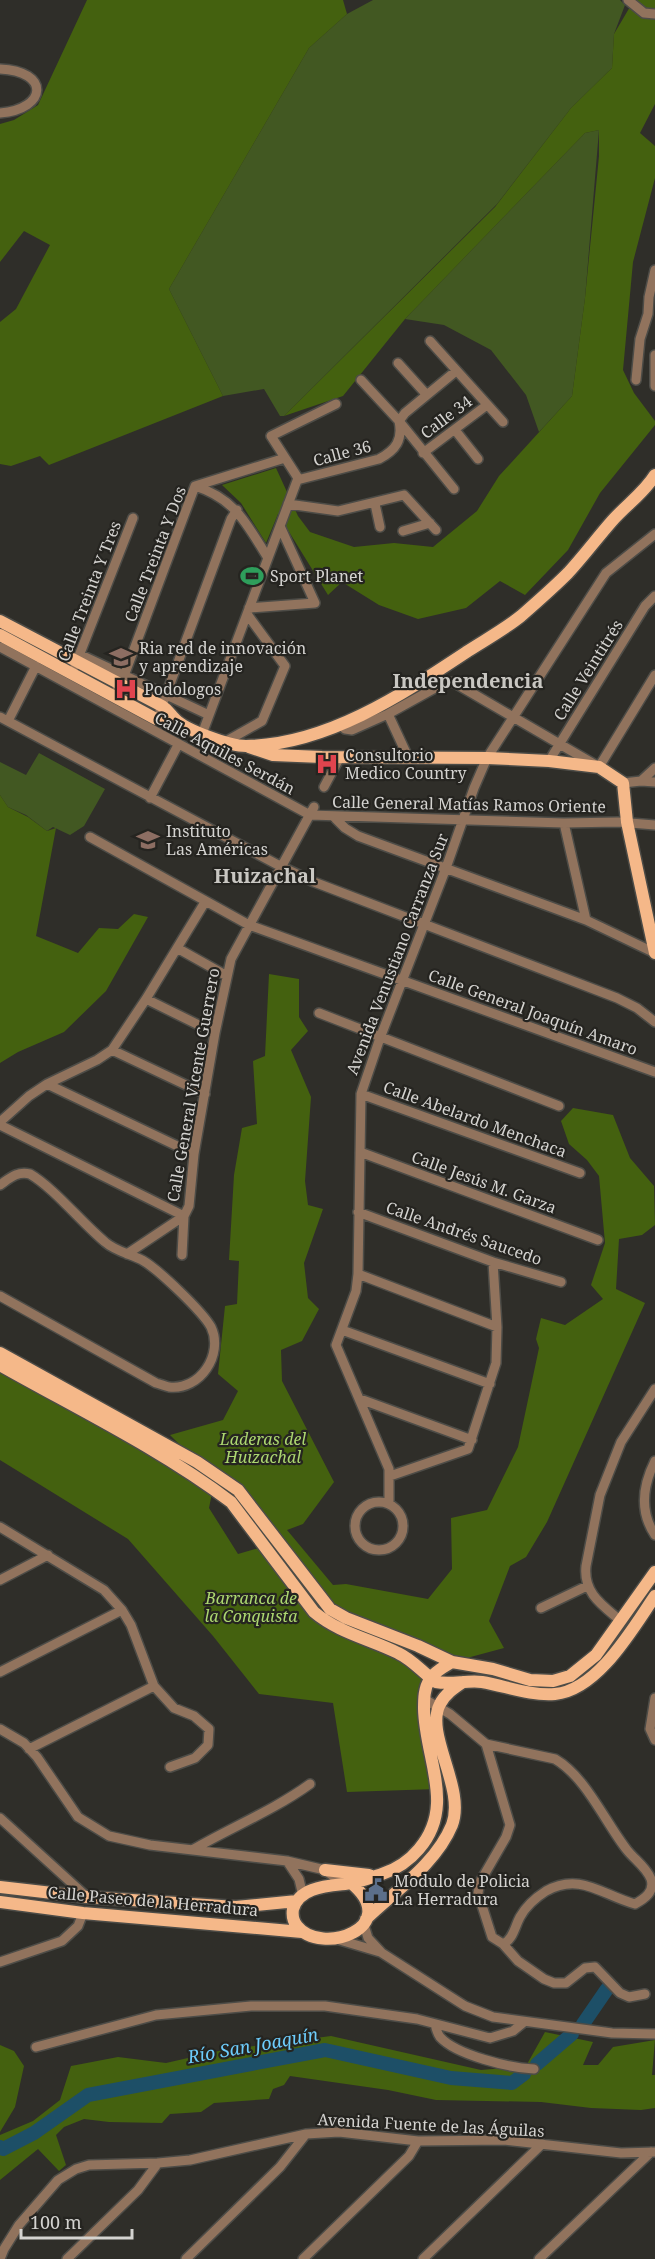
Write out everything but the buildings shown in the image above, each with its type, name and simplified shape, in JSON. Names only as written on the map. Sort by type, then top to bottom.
[{"type":"main road","points":[[245,746],[283,741],[313,734],[340,724],[382,704],[426,678],[518,618],[568,572],[655,475]]},
{"type":"main road","points":[[0,621],[119,686],[164,701],[175,720],[202,734],[273,755],[488,758],[549,761],[598,767],[623,783],[627,822],[655,953]]},
{"type":"main road","points":[[0,635],[76,664]]},
{"type":"main road","points":[[119,686],[156,719],[175,720]]},
{"type":"main road","points":[[0,1353],[197,1462],[238,1490],[330,1609],[346,1618],[452,1662],[493,1669],[530,1680],[554,1681],[570,1676],[590,1660],[655,1572]]},
{"type":"main road","points":[[0,1365],[213,1488],[231,1502],[314,1612],[330,1625],[400,1654],[417,1665],[430,1678],[443,1683],[464,1681],[494,1684],[537,1694],[557,1694],[575,1689],[605,1664],[655,1596]]},
{"type":"main road","points":[[417,1665],[427,1651]]},
{"type":"main road","points":[[452,1662],[430,1678],[424,1699],[424,1723],[437,1789],[437,1813],[433,1829],[402,1865],[376,1876],[325,1886],[300,1898],[292,1913],[302,1932],[317,1937],[348,1936],[434,1856],[453,1822],[456,1802],[436,1723],[438,1706],[448,1693],[464,1681]]},
{"type":"main road","points":[[324,1870],[376,1876]]},
{"type":"main road","points":[[389,1871],[400,1887]]},
{"type":"main road","points":[[346,1883],[361,1892],[368,1905],[365,1922]]},
{"type":"main road","name":"Calle Paseo de la Herradura","points":[[0,1887],[134,1901],[236,1907],[300,1898]]},
{"type":"main road","points":[[84,1913],[134,1901]]},
{"type":"main road","name":"Calle Paseo de la Herradura","points":[[0,1902],[84,1913],[302,1932]]},
{"type":"street","points":[[628,0],[644,13],[655,14]]},
{"type":"street","points":[[0,69],[24,72],[35,82],[36,89],[36,96],[24,108],[14,112],[0,113]]},
{"type":"street","points":[[636,380],[640,339],[648,314],[655,270]]},
{"type":"street","points":[[648,314],[655,303]]},
{"type":"street","points":[[430,341],[503,422]]},
{"type":"street","points":[[655,355],[655,386]]},
{"type":"street","points":[[398,363],[426,394]]},
{"type":"street","points":[[399,421],[426,394],[456,371]]},
{"type":"street","points":[[360,380],[399,421],[454,489]]},
{"type":"street","points":[[202,734],[298,478],[271,436],[336,404]]},
{"type":"street","name":"Calle 34","points":[[423,453],[487,405]]},
{"type":"street","name":"Calle 36","points":[[298,478],[379,459],[396,447],[401,431],[399,421]]},
{"type":"street","points":[[455,429],[478,459]]},
{"type":"street","points":[[195,486],[285,458]]},
{"type":"street","name":"Calle Treinta Y Dos","points":[[119,686],[195,486],[211,491],[237,510],[268,558]]},
{"type":"street","points":[[288,504],[338,511],[375,504],[402,495],[406,496],[433,527],[403,531]]},
{"type":"street","points":[[375,504],[380,527]]},
{"type":"street","points":[[156,719],[231,519],[237,510]]},
{"type":"street","name":"Calle Treinta Y Tres","points":[[76,664],[133,518]]},
{"type":"street","points":[[248,611],[315,603],[280,526]]},
{"type":"street","name":"Avenida Venustiano Carranza Sur","points":[[390,1476],[336,1345],[356,1291],[358,1274],[357,1212],[361,1094],[401,980],[488,758],[606,573],[655,534]]},
{"type":"street","name":"Calle Veintitrés","points":[[549,761],[645,606],[655,597]]},
{"type":"street","points":[[225,742],[262,721],[285,666],[248,611]]},
{"type":"street","name":"Calle Aquiles Serdán","points":[[0,647],[178,745],[312,811]]},
{"type":"street","points":[[76,664],[119,686]]},
{"type":"street","points":[[36,666],[4,719],[150,798],[314,882],[617,998],[637,1008],[655,1022]]},
{"type":"street","points":[[340,724],[345,729],[352,730],[388,714],[444,683],[457,683],[598,767],[655,675]]},
{"type":"street","points":[[164,701],[209,716]]},
{"type":"street","points":[[388,714],[408,757]]},
{"type":"street","points":[[150,798],[178,745]]},
{"type":"street","points":[[324,787],[340,757]]},
{"type":"street","points":[[641,781],[655,768]]},
{"type":"street","points":[[623,783],[655,782]]},
{"type":"street","name":"Calle General Matías Ramos Oriente","points":[[312,811],[334,817],[564,823],[627,822],[655,825]]},
{"type":"street","name":"Calle General Vicente Guerrero","points":[[182,1255],[184,1216],[189,1206],[194,1154],[215,1033],[231,959],[312,811]]},
{"type":"street","points":[[334,817],[358,836],[586,920],[655,953]]},
{"type":"street","points":[[564,823],[586,920]]},
{"type":"street","name":"Calle General Joaquín Amaro","points":[[90,837],[249,925],[655,1072]]},
{"type":"street","points":[[127,1254],[184,1216],[0,1124],[28,1096],[47,1084],[98,1060],[112,1050],[205,902]]},
{"type":"street","points":[[177,948],[227,976]]},
{"type":"street","points":[[146,999],[215,1033]]},
{"type":"street","points":[[319,1013],[559,1106]]},
{"type":"street","points":[[112,1050],[205,1094]]},
{"type":"street","points":[[47,1084],[194,1154]]},
{"type":"street","name":"Calle Abelardo Menchaca","points":[[361,1094],[580,1173]]},
{"type":"street","name":"Calle Jesús M. Garza","points":[[360,1152],[598,1240]]},
{"type":"street","points":[[0,1185],[16,1174],[23,1172],[30,1174],[101,1239],[155,1270],[204,1317],[216,1341],[214,1353],[209,1365],[194,1382],[184,1386],[170,1387],[156,1383],[0,1296]]},
{"type":"street","name":"Calle Andrés Saucedo","points":[[357,1212],[493,1262],[561,1282]]},
{"type":"street","points":[[389,1503],[390,1476],[468,1449],[472,1440],[496,1363],[497,1327],[493,1262]]},
{"type":"street","points":[[358,1274],[497,1327]]},
{"type":"street","points":[[342,1330],[490,1383]]},
{"type":"street","points":[[621,1621],[600,1604],[587,1586],[586,1566],[600,1495],[621,1442],[655,1389]]},
{"type":"street","points":[[360,1399],[472,1440]]},
{"type":"street","points":[[655,1461],[643,1501],[645,1515],[655,1534]]},
{"type":"street","points":[[375,1501],[389,1503],[400,1512],[404,1526],[400,1539],[390,1549],[376,1551],[363,1545],[355,1533],[355,1519],[362,1507],[375,1501]]},
{"type":"street","points":[[0,1527],[104,1590],[122,1610],[130,1625],[154,1686],[174,1708],[194,1716],[209,1730],[208,1745],[195,1758],[170,1767]]},
{"type":"street","points":[[0,1580],[48,1555]]},
{"type":"street","points":[[542,1608],[587,1586]]},
{"type":"street","points":[[0,1672],[122,1610]]},
{"type":"street","points":[[29,1749],[154,1686]]},
{"type":"street","points":[[655,1698],[654,1718],[650,1729],[655,1740]]},
{"type":"street","points":[[424,1699],[438,1706],[486,1744],[555,1759],[565,1765],[651,1879],[652,1887],[646,1897],[635,1904],[589,1886],[571,1883],[556,1886],[528,1905],[522,1912],[512,1936],[503,1944]]},
{"type":"street","points":[[0,1729],[24,1743],[78,1817],[109,1836],[150,1845],[287,1862],[324,1870],[346,1883]]},
{"type":"street","points":[[486,1744],[510,1825],[506,1837],[480,1882],[478,1893],[492,1937],[503,1944],[518,1961],[544,1979],[554,1983],[566,1983],[585,1968],[595,1967],[620,1993],[629,1997],[645,1994]]},
{"type":"street","points":[[194,1849],[276,1806],[310,1784]]},
{"type":"street","points":[[0,1818],[87,1897]]},
{"type":"street","points":[[287,1862],[298,1880],[300,1898]]},
{"type":"street","points":[[0,1962],[62,1941],[78,1926],[84,1913]]},
{"type":"street","points":[[365,1922],[368,1938],[382,1953],[465,2006],[493,2017],[612,2033],[655,2034]]},
{"type":"street","points":[[332,1938],[382,1953]]},
{"type":"street","points":[[36,2047],[156,2015],[251,2006],[325,2006],[417,2019],[490,2038],[513,2031],[524,2022]]},
{"type":"street","points":[[435,2024],[438,2035],[452,2047],[519,2069],[534,2069]]},
{"type":"street","name":"Avenida Fuente de las Águilas","points":[[0,2259],[19,2225],[58,2180],[76,2169],[89,2165],[189,2160],[306,2134],[339,2132],[418,2141],[504,2140],[621,2153],[653,2152]]},
{"type":"street","points":[[186,2259],[280,2168],[306,2134]]},
{"type":"street","points":[[303,2259],[409,2156],[418,2141]]},
{"type":"street","points":[[423,2259],[542,2144]]},
{"type":"street","points":[[539,2259],[653,2152]]},
{"type":"street","points":[[67,2259],[138,2190],[158,2163]]},
{"type":"green space","points":[[87,0],[343,0],[347,14],[309,48],[169,289],[223,396],[49,465],[40,456],[11,466],[0,464],[0,322],[16,309],[50,245],[24,231],[0,262],[0,124],[14,120],[38,105]]},
{"type":"green space","points":[[373,0],[620,0],[625,5],[614,34],[612,68],[571,108],[497,204],[284,416],[280,416],[264,389],[223,396],[169,289],[309,48],[347,14]]},
{"type":"green space","points":[[634,0],[655,0],[655,104],[640,133],[655,146],[655,178],[633,262],[623,370],[634,393],[655,421],[655,425],[600,493],[568,550],[525,595],[500,581],[466,608],[418,619],[379,605],[342,582],[328,595],[278,514],[266,543],[241,503],[222,485],[276,468],[298,516],[310,532],[354,547],[394,543],[433,547],[477,511],[499,476],[572,396],[585,298],[599,156],[599,130],[585,133],[405,319],[343,396],[284,416],[495,207],[571,108],[612,68],[614,34]]},
{"type":"green space","points":[[599,130],[585,298],[572,396],[539,432],[526,395],[491,350],[444,325],[405,319],[585,133]]},
{"type":"green space","points":[[39,753],[105,789],[84,826],[70,835],[53,827],[47,831],[26,815],[8,807],[0,795],[0,762],[26,775]]},
{"type":"green space","points":[[0,795],[8,807],[28,817],[47,831],[56,828],[36,936],[78,953],[99,928],[118,929],[134,914],[148,917],[106,991],[64,1032],[18,1052],[0,1063]]},
{"type":"green space","name":"Laderas del Huizachal","points":[[269,974],[299,979],[299,1017],[308,1031],[291,1050],[311,1097],[305,1181],[308,1205],[323,1209],[304,1263],[308,1298],[319,1309],[302,1341],[281,1350],[282,1381],[334,1482],[303,1524],[287,1530],[333,1585],[346,1584],[428,1599],[452,1569],[451,1518],[487,1510],[518,1447],[539,1348],[536,1339],[541,1318],[565,1325],[603,1299],[591,1285],[605,1243],[599,1176],[587,1160],[569,1144],[561,1121],[573,1108],[613,1115],[630,1158],[654,1186],[655,1225],[642,1235],[619,1239],[616,1289],[645,1303],[547,1522],[526,1557],[510,1566],[489,1621],[504,1648],[452,1662],[330,1609],[238,1490],[197,1462],[170,1435],[223,1420],[238,1391],[218,1374],[225,1306],[237,1304],[239,1261],[229,1260],[234,1175],[242,1128],[257,1124],[253,1061],[265,1056]]},
{"type":"green space","name":"Barranca de la Conquista","points":[[0,1365],[213,1488],[209,1508],[238,1554],[266,1546],[313,1610],[400,1654],[430,1678],[424,1686],[437,1789],[347,1792],[333,1703],[259,1694],[213,1636],[128,1539],[0,1460]]},
{"type":"green space","points":[[545,2032],[593,2042],[583,2065],[598,2065],[613,2047],[655,2040],[652,2075],[655,2075],[655,2108],[641,2110],[591,2108],[541,2102],[436,2100],[388,2090],[290,2076],[284,2085],[273,2089],[269,2099],[214,2103],[201,2112],[170,2114],[162,2123],[84,2119],[64,2127],[56,2135],[66,2165],[59,2171],[38,2149],[0,2180],[0,2135],[33,2121],[60,2100],[71,2066],[118,2057],[166,2063],[223,2050],[331,2036],[481,2070],[526,2066]]},
{"type":"green space","points":[[0,2045],[14,2051],[24,2066],[15,2107],[0,2132]]},
{"type":"waterway","name":"Río San Joaquín","points":[[583,2024],[607,1989]]},
{"type":"waterway","name":"Río San Joaquín","points":[[537,2064],[572,2034]]},
{"type":"waterway","name":"Río San Joaquín","points":[[0,2147],[3,2149],[34,2133],[88,2095],[325,2050],[451,2078],[512,2083],[524,2074]]},
{"type":"place","name":"Sport Planet","points":[[252,576]]},
{"type":"place","name":"Ria red de innovación y aprendizaje","points":[[121,657]]},
{"type":"place","name":"Podologos","points":[[126,689]]},
{"type":"place","name":"Consultorio Medico Country","points":[[327,764]]},
{"type":"place","name":"Instituto Las Américas","points":[[148,840]]},
{"type":"place","name":"Modulo de Policia La Herradura","points":[[376,1890]]},
{"type":"district","name":"Independencia","points":[[468,681]]},
{"type":"district","name":"Huizachal","points":[[265,876]]}]
